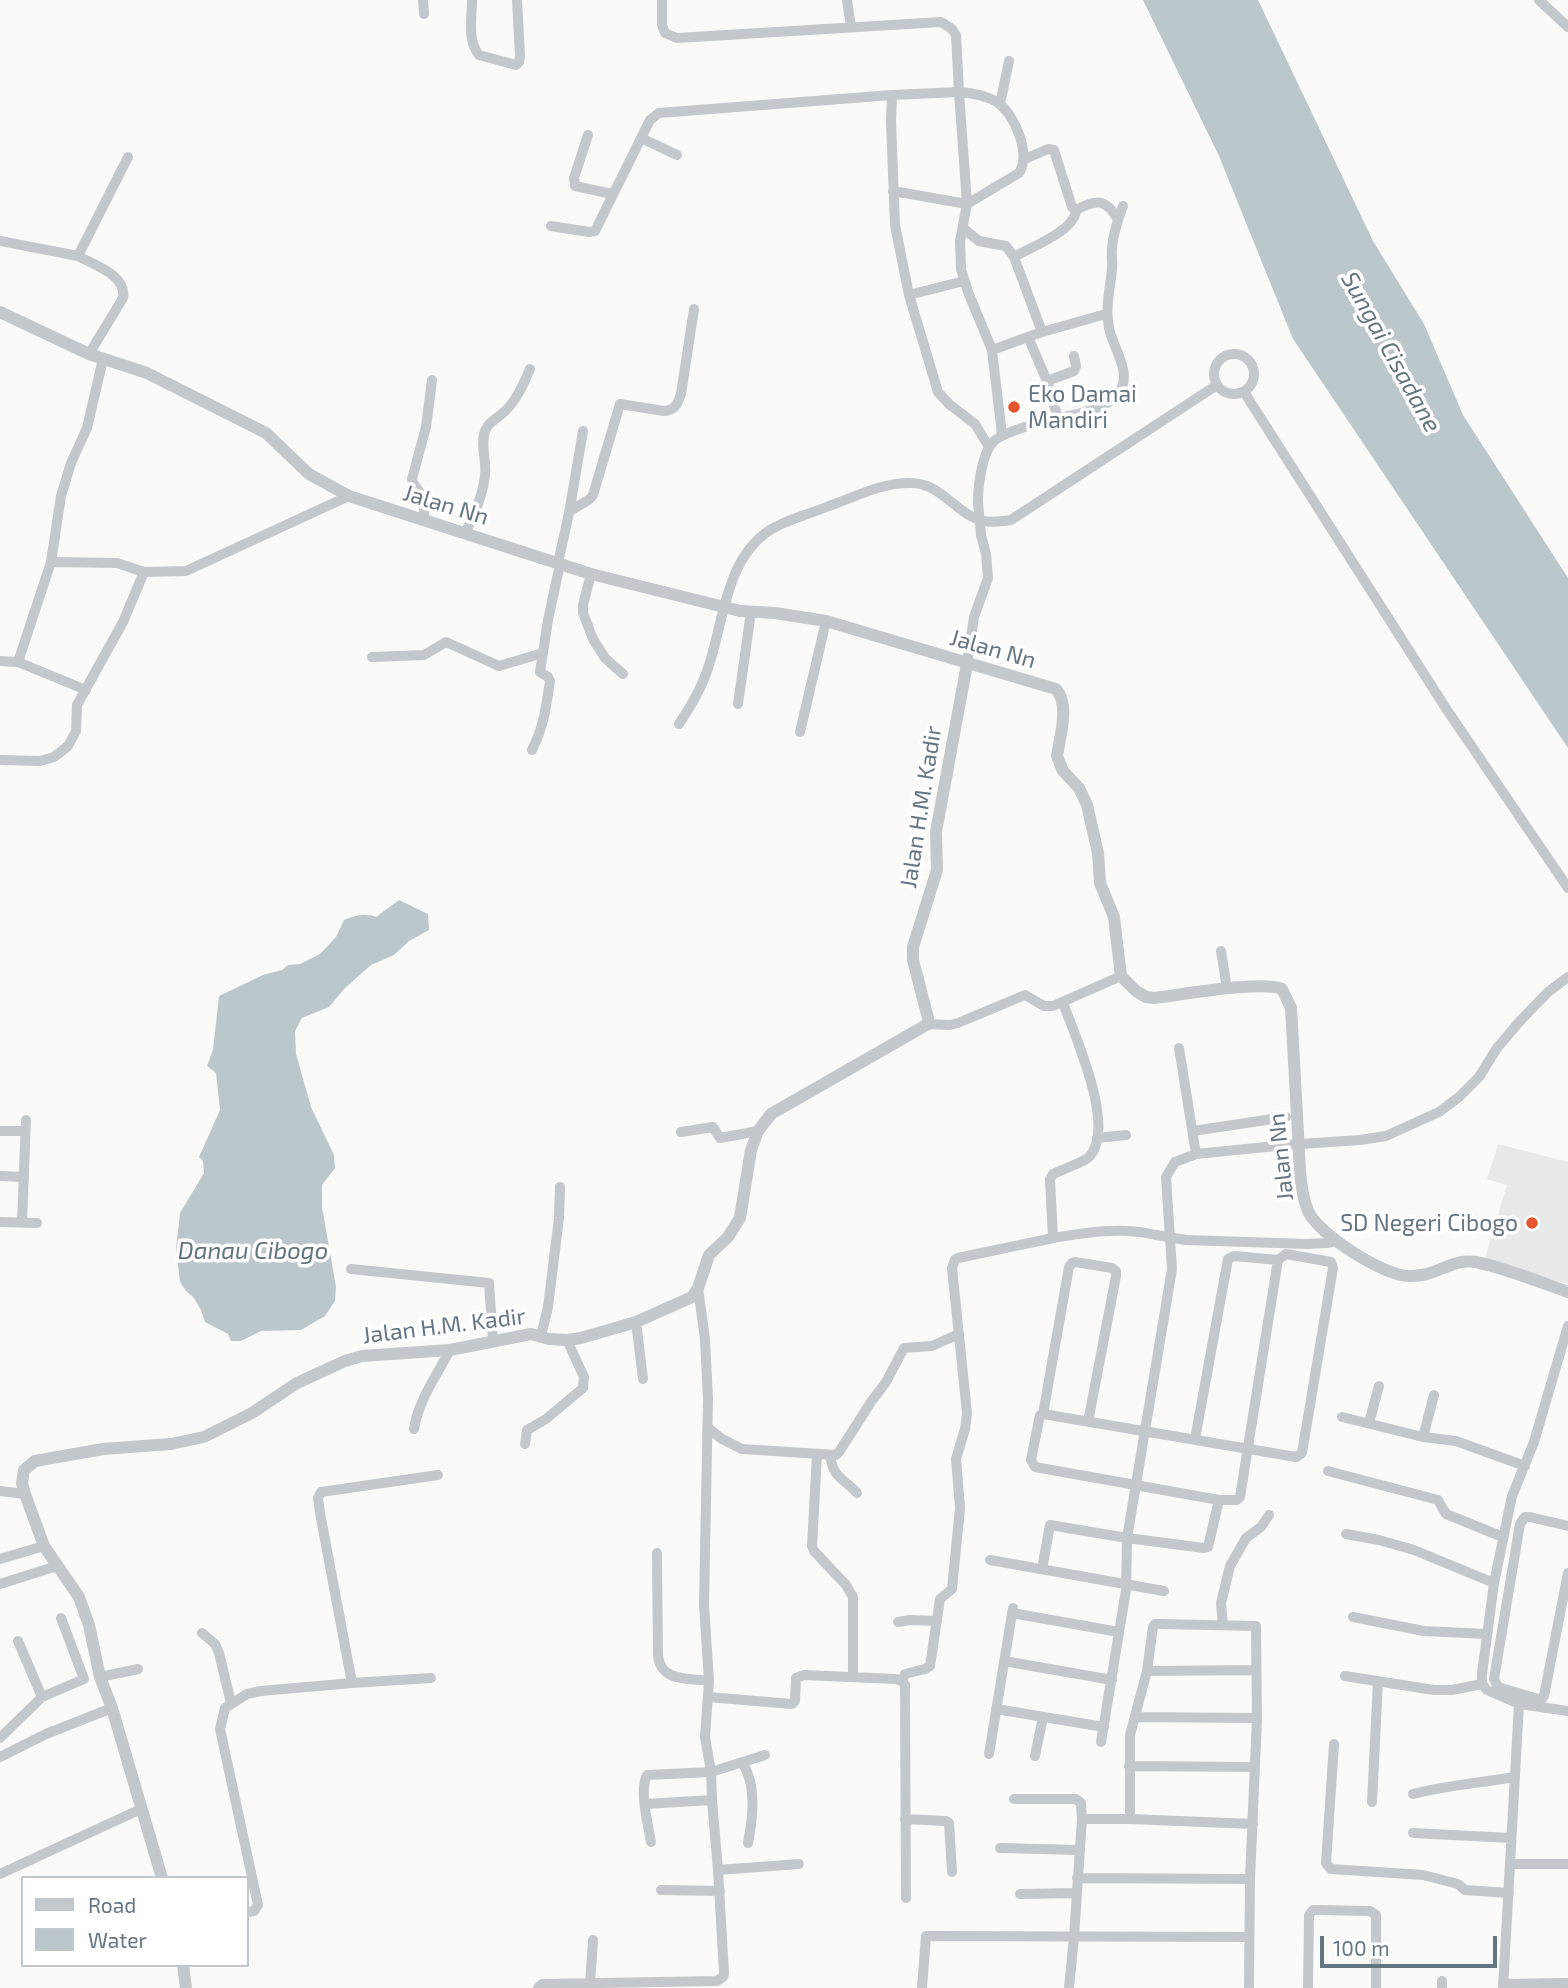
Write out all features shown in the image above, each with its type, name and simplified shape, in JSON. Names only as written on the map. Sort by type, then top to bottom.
[{"type":"street","points":[[423,0],[424,14]]},
{"type":"street","points":[[472,0],[472,41],[476,51],[479,55],[516,65],[520,56],[517,0]]},
{"type":"street","points":[[662,0],[662,25],[665,33],[677,38],[941,22],[956,35],[967,204],[960,257],[964,281],[992,350],[1002,435]]},
{"type":"street","points":[[847,0],[851,27]]},
{"type":"street","points":[[1539,0],[1568,27]]},
{"type":"street","points":[[1000,104],[1009,61]]},
{"type":"street","points":[[551,226],[595,231],[650,120],[659,113],[669,111],[892,95],[959,92],[978,94],[1000,104],[1019,135],[1025,159]]},
{"type":"street","points":[[892,95],[895,225],[909,295],[938,392],[975,424],[989,447]]},
{"type":"street","points":[[588,135],[574,178],[575,186],[612,194]]},
{"type":"street","points":[[641,138],[677,155]]},
{"type":"street","points":[[893,191],[967,204],[1018,173],[1025,159],[1048,149],[1054,150],[1072,207],[1076,210]]},
{"type":"street","points":[[78,256],[128,157]]},
{"type":"street","points":[[1076,210],[1090,202],[1098,201],[1111,208],[1118,220]]},
{"type":"street","points":[[967,664],[974,617],[988,578],[981,535],[978,490],[989,447],[1002,435],[1099,408],[1111,401],[1123,387],[1123,367],[1112,341],[1106,314],[1113,267],[1112,247],[1123,206]]},
{"type":"street","points":[[1014,257],[1060,232],[1073,220],[1076,210]]},
{"type":"street","points":[[964,229],[979,241],[1006,246],[1014,257],[1042,332]]},
{"type":"street","points":[[0,242],[78,256],[119,280],[124,292],[123,298],[89,354]]},
{"type":"street","points":[[909,295],[964,281]]},
{"type":"street","points":[[569,513],[593,495],[621,404],[664,411],[671,411],[676,407],[681,394],[694,309]]},
{"type":"street","name":"Jalan Nn","points":[[0,312],[89,354],[147,373],[266,433],[309,474],[349,496],[591,574],[745,611],[826,621],[1056,689],[1061,695],[1063,707],[1057,756],[1063,771],[1079,788],[1087,805],[1098,853],[1100,883],[1114,917],[1121,976],[1146,997],[1275,986],[1282,989],[1287,998],[1291,1008],[1300,1182],[1307,1209],[1318,1226],[1369,1262],[1397,1275],[1430,1273],[1457,1263],[1476,1262],[1568,1292]]},
{"type":"street","points":[[992,350],[1042,332],[1106,314]]},
{"type":"street","points":[[1028,337],[1047,381],[1058,419]]},
{"type":"street","points":[[1233,354],[1243,357],[1251,364],[1254,374],[1251,384],[1244,392],[1229,394],[1217,385],[1213,375],[1216,365],[1223,357],[1233,354]]},
{"type":"street","points":[[1047,381],[1074,371],[1074,356]]},
{"type":"street","points":[[18,662],[51,562],[61,496],[86,428],[103,359]]},
{"type":"street","points":[[465,533],[485,478],[483,445],[486,428],[505,411],[520,391],[530,369]]},
{"type":"street","points":[[424,520],[424,498],[412,484],[412,479],[426,427],[432,380]]},
{"type":"street","points":[[679,724],[702,687],[736,570],[750,550],[768,532],[785,523],[889,485],[912,483],[929,486],[968,516],[985,522],[1011,520],[1217,385]]},
{"type":"street","points":[[1244,392],[1447,710],[1568,888]]},
{"type":"street","points":[[532,750],[540,736],[545,718],[550,681],[540,671],[583,431]]},
{"type":"street","points":[[51,562],[117,563],[144,572],[186,571],[349,496]]},
{"type":"street","points":[[0,760],[40,761],[54,757],[68,746],[76,731],[77,705],[123,622],[144,572]]},
{"type":"street","points":[[591,574],[583,614],[605,659],[623,674]]},
{"type":"street","points":[[738,704],[745,611]]},
{"type":"street","points":[[800,732],[826,621]]},
{"type":"street","points":[[372,657],[424,655],[446,642],[499,666],[543,653]]},
{"type":"street","points":[[0,661],[18,662],[86,690]]},
{"type":"street","name":"Jalan H.M. Kadir","points":[[928,1024],[913,947],[937,870],[936,832],[967,664]]},
{"type":"street","points":[[1221,951],[1227,989]]},
{"type":"street","points":[[538,1988],[542,1984],[720,1979],[724,1973],[711,1772],[705,1737],[709,1681],[704,1605],[708,1428],[705,1339],[698,1288],[709,1255],[728,1237],[740,1218],[751,1150],[758,1131],[778,1109],[928,1024],[958,1023],[1025,995],[1049,1007],[1121,976]]},
{"type":"street","points":[[1101,1742],[1126,1584],[1127,1538],[1172,1269],[1166,1178],[1175,1163],[1196,1154],[1386,1136],[1439,1112],[1479,1077],[1497,1048],[1520,1021],[1548,992],[1568,977]]},
{"type":"street","points":[[1053,1238],[1050,1179],[1053,1174],[1088,1158],[1099,1131],[1096,1098],[1063,1003]]},
{"type":"street","points":[[1179,1048],[1196,1154]]},
{"type":"street","points":[[1193,1131],[1286,1117]]},
{"type":"street","points":[[0,1131],[26,1125],[22,1222]]},
{"type":"street","points":[[681,1132],[713,1126],[720,1138],[758,1131]]},
{"type":"street","points":[[1097,1138],[1126,1135]]},
{"type":"street","points":[[0,1176],[24,1177]]},
{"type":"street","points":[[541,1336],[548,1307],[560,1187]]},
{"type":"street","points":[[0,1222],[37,1223]]},
{"type":"street","points":[[902,1681],[905,1674],[930,1666],[941,1597],[952,1589],[960,1508],[956,1459],[967,1421],[952,1268],[956,1260],[1102,1230],[1144,1232],[1186,1240],[1307,1244],[1336,1241]]},
{"type":"street","points":[[1042,1414],[1296,1457],[1302,1453],[1333,1268],[1331,1262],[1286,1254],[1278,1260],[1234,1256],[1228,1259],[1195,1439]]},
{"type":"street","points":[[1088,1422],[1116,1276],[1112,1268],[1075,1262],[1069,1267],[1031,1461],[1035,1467],[1219,1500],[1237,1500],[1240,1497],[1278,1260]]},
{"type":"street","points":[[351,1269],[489,1283],[493,1341]]},
{"type":"street","name":"Jalan H.M. Kadir","points":[[25,1494],[22,1483],[24,1470],[35,1461],[103,1449],[170,1444],[197,1439],[252,1413],[297,1383],[345,1361],[377,1354],[450,1350],[531,1334],[549,1339],[581,1338],[636,1322],[692,1297],[698,1288]]},
{"type":"street","points":[[636,1322],[643,1379]]},
{"type":"street","points":[[1568,1326],[1534,1442],[1512,1496],[1494,1583],[1482,1684],[1487,1690],[1568,1711]]},
{"type":"street","points":[[708,1428],[742,1449],[830,1455],[839,1452],[886,1382],[904,1348],[932,1346],[959,1334]]},
{"type":"street","points":[[525,1444],[527,1430],[546,1419],[583,1388],[583,1377],[567,1340]]},
{"type":"street","points":[[414,1429],[424,1399],[450,1350]]},
{"type":"street","points":[[1369,1423],[1379,1386]]},
{"type":"street","points":[[1423,1437],[1434,1395]]},
{"type":"street","points":[[1342,1417],[1423,1437],[1456,1441],[1525,1466]]},
{"type":"street","points":[[817,1454],[813,1546],[814,1551],[846,1585],[853,1597],[853,1677]]},
{"type":"street","points":[[830,1455],[834,1472],[857,1493]]},
{"type":"street","points":[[1328,1471],[1438,1500],[1446,1514],[1503,1537]]},
{"type":"street","points":[[352,1683],[319,1496],[321,1492],[438,1475]]},
{"type":"street","points":[[0,1491],[25,1494],[44,1546],[79,1597],[89,1625],[100,1677],[161,1876]]},
{"type":"street","points":[[1042,1569],[1050,1525],[1127,1538],[1208,1547],[1219,1500]]},
{"type":"street","points":[[1223,1625],[1221,1603],[1230,1566],[1246,1538],[1261,1527],[1269,1515]]},
{"type":"street","points":[[1568,1525],[1530,1517],[1525,1517],[1520,1524],[1494,1679],[1498,1687],[1520,1699],[1542,1699],[1544,1696],[1565,1606],[1568,1573]]},
{"type":"street","points":[[1346,1534],[1414,1550],[1494,1583]]},
{"type":"street","points":[[0,1559],[44,1546]]},
{"type":"street","points":[[657,1553],[658,1655],[661,1669],[673,1676],[709,1681]]},
{"type":"street","points":[[990,1560],[1164,1591]]},
{"type":"street","points":[[0,1584],[57,1566]]},
{"type":"street","points":[[989,1754],[1012,1610],[1119,1632]]},
{"type":"street","points":[[1353,1617],[1424,1631],[1487,1634]]},
{"type":"street","points":[[2,1736],[42,1697],[84,1679],[61,1618]]},
{"type":"street","points":[[898,1622],[936,1621]]},
{"type":"street","points":[[1130,1819],[1129,1747],[1147,1671],[1153,1627],[1156,1624],[1256,1626],[1257,1718],[1250,1879],[1249,1988]]},
{"type":"street","points":[[202,1633],[215,1644],[219,1653],[230,1703]]},
{"type":"street","points":[[18,1642],[42,1697]]},
{"type":"street","points":[[1004,1661],[1111,1680]]},
{"type":"street","points":[[100,1677],[138,1670]]},
{"type":"street","points":[[1147,1671],[1256,1670]]},
{"type":"street","points":[[708,1697],[792,1704],[795,1701],[796,1678],[804,1675],[902,1681],[905,1685],[906,1898]]},
{"type":"street","points":[[1345,1676],[1443,1690],[1482,1684]]},
{"type":"street","points":[[248,1912],[254,1911],[258,1905],[220,1729],[225,1708],[247,1694],[261,1691],[431,1678]]},
{"type":"street","points":[[1372,1802],[1378,1681]]},
{"type":"street","points":[[1520,1699],[1503,1986],[1568,1983]]},
{"type":"street","points":[[0,1757],[76,1721],[112,1709]]},
{"type":"street","points":[[996,1709],[1104,1727]]},
{"type":"street","points":[[1035,1756],[1043,1717]]},
{"type":"street","points":[[1135,1717],[1257,1718]]},
{"type":"street","points":[[0,1723],[2,1736]]},
{"type":"street","points":[[1335,1744],[1326,1863],[1328,1867],[1423,1875],[1458,1884],[1465,1890],[1508,1893]]},
{"type":"street","points":[[652,1842],[645,1804],[644,1779],[647,1775],[711,1772],[765,1755]]},
{"type":"street","points":[[741,1762],[750,1778],[748,1843]]},
{"type":"street","points":[[1129,1766],[1255,1767]]},
{"type":"street","points":[[1413,1794],[1441,1787],[1514,1777]]},
{"type":"street","points":[[645,1804],[712,1800]]},
{"type":"street","points":[[1014,1800],[1079,1800],[1082,1819],[1069,1988]]},
{"type":"street","points":[[0,1874],[141,1809]]},
{"type":"street","points":[[905,1819],[949,1823],[952,1872]]},
{"type":"street","points":[[1082,1819],[1253,1824]]},
{"type":"street","points":[[1413,1833],[1511,1838]]},
{"type":"street","points":[[1000,1849],[1079,1850]]},
{"type":"street","points":[[718,1870],[799,1864]]},
{"type":"street","points":[[1510,1864],[1568,1864]]},
{"type":"street","points":[[1077,1878],[1250,1879]]},
{"type":"street","points":[[661,1890],[720,1891]]},
{"type":"street","points":[[1020,1894],[1077,1894]]},
{"type":"street","points":[[1308,1988],[1309,1915],[1313,1910],[1370,1911],[1376,1915],[1376,1988]]},
{"type":"street","points":[[922,1988],[926,1936],[1250,1937]]},
{"type":"street","points":[[590,1984],[593,1940]]},
{"type":"street","points":[[183,1967],[186,1988]]},
{"type":"shaded area","name":"SD Negeri Cibogo","points":[[1498,1144],[1568,1162],[1568,1284],[1484,1261],[1507,1185],[1487,1179]]},
{"type":"water","name":"Sungai Cisadane","points":[[1143,0],[1258,0],[1373,241],[1424,324],[1463,415],[1568,578],[1568,748],[1293,339],[1219,156]]},
{"type":"water","name":"Danau Cibogo","points":[[399,900],[428,914],[429,930],[409,941],[394,955],[371,965],[345,988],[329,1007],[302,1018],[295,1031],[296,1054],[311,1107],[334,1155],[335,1168],[322,1185],[322,1207],[336,1287],[335,1301],[325,1316],[301,1330],[261,1331],[241,1341],[231,1341],[228,1334],[205,1322],[193,1297],[180,1282],[176,1249],[180,1213],[204,1173],[203,1161],[199,1157],[220,1110],[216,1073],[207,1066],[213,1050],[219,996],[263,975],[282,970],[288,965],[300,964],[320,954],[336,937],[344,920],[364,915],[376,917]]},
{"type":"place","name":"Eko Damai Mandiri","points":[[1014,407]]},
{"type":"place","name":"SD Negeri Cibogo","points":[[1532,1223]]}]
